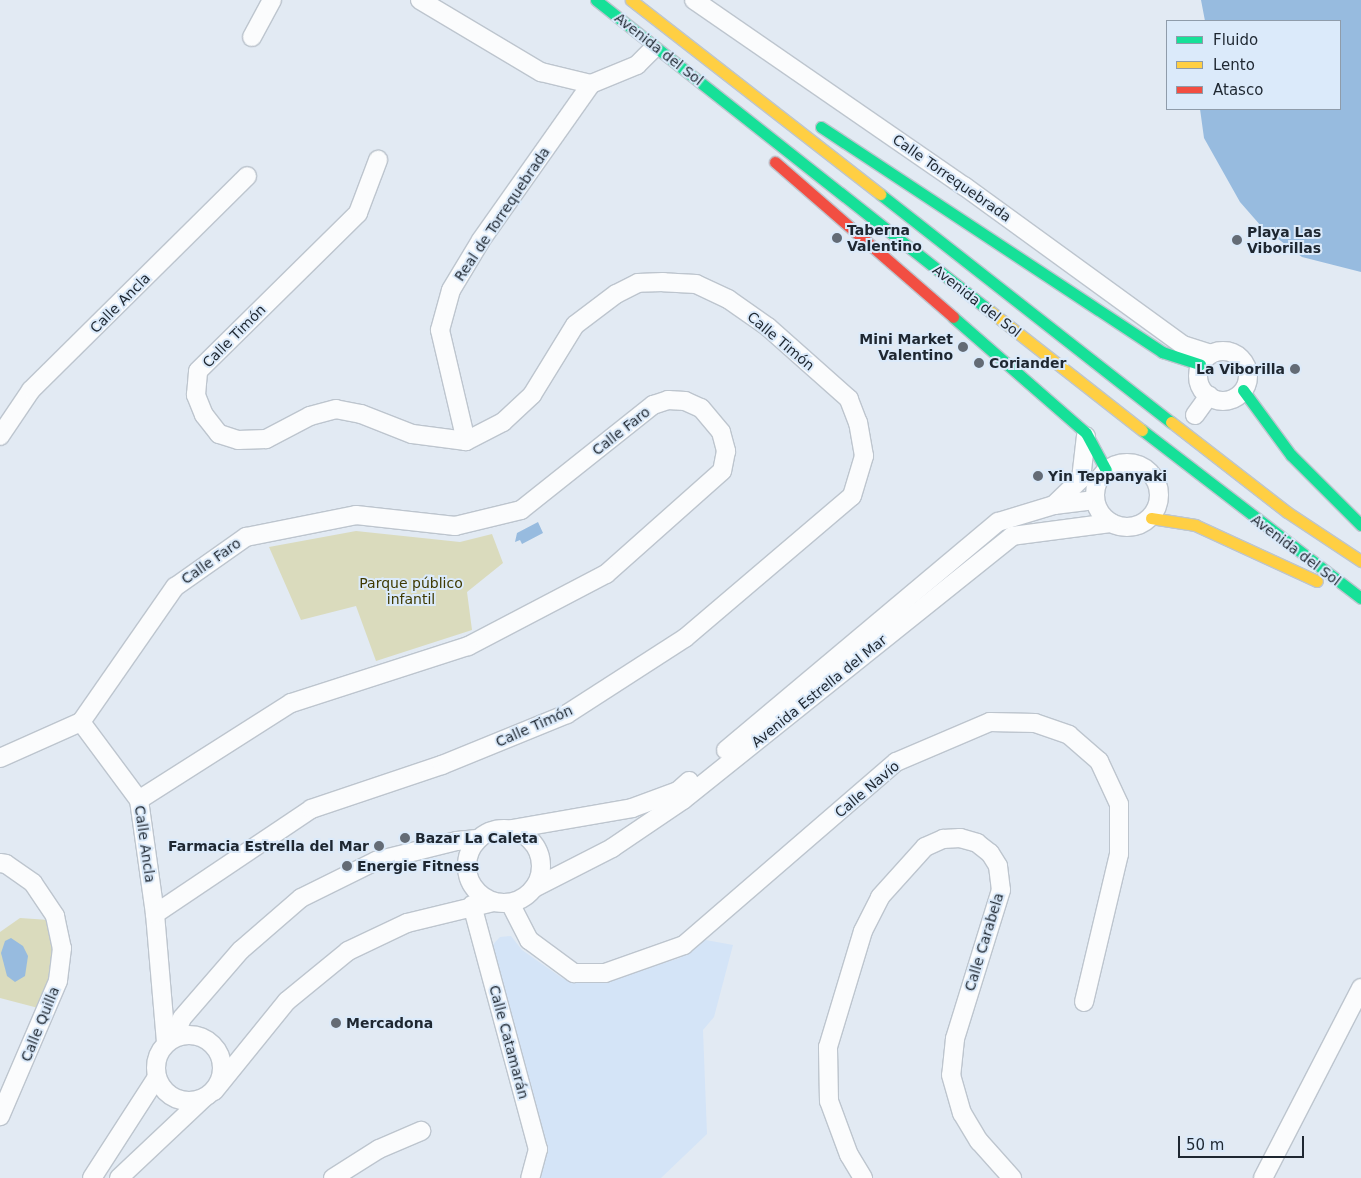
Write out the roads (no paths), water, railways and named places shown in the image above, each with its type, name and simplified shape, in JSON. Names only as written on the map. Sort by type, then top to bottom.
[{"type":"main road","name":"Avenida del Sol","points":[[596,0],[1259,523],[1361,600]]},
{"type":"main road","name":"Avenida del Sol","points":[[631,0],[678,39],[1287,512],[1361,561]]},
{"type":"main road","points":[[614,14],[719,114]]},
{"type":"main road","points":[[678,39],[780,100]]},
{"type":"main road","points":[[812,122],[1162,352],[1205,359]]},
{"type":"main road","points":[[764,152],[1086,433],[1106,470]]},
{"type":"main road","points":[[1243,390],[1291,455],[1361,525]]},
{"type":"main road","points":[[1151,518],[1195,525],[1361,600]]},
{"type":"street","points":[[252,37],[272,0]]},
{"type":"street","points":[[420,0],[541,72],[591,84],[637,65],[652,50]]},
{"type":"street","name":"Calle Torrequebrada","points":[[694,0],[964,186],[1205,359]]},
{"type":"street","name":"Real de Torrequebrada","points":[[466,441],[440,330],[451,290],[482,240],[591,84]]},
{"type":"street","name":"Calle Timón","points":[[155,914],[310,809],[442,765],[567,714],[685,638],[852,496],[864,456],[858,423],[849,399],[768,327],[728,299],[696,284],[663,282],[638,283],[616,294],[576,325],[532,395],[503,422],[466,441],[412,434],[362,414],[336,410],[310,416],[266,440],[238,440],[219,434],[204,415],[196,395],[198,371],[358,213],[378,160]]},
{"type":"street","name":"Calle Ancla","points":[[0,436],[31,390],[248,176]]},
{"type":"street","points":[[1226,351],[1241,358],[1248,374],[1243,390],[1231,400],[1216,400],[1208,396],[1199,384],[1205,359],[1226,351]]},
{"type":"street","points":[[1195,414],[1208,396]]},
{"type":"street","name":"Calle Faro","points":[[81,722],[174,587],[246,536],[356,515],[455,526],[521,510],[653,405],[668,400],[685,401],[701,408],[721,432],[726,451],[722,471],[606,574],[468,646],[291,703],[139,800]]},
{"type":"street","name":"Avenida Estrella del Mar","points":[[1054,505],[1081,480],[1086,433]]},
{"type":"street","points":[[1123,462],[1142,466],[1155,465],[1156,480],[1160,494],[1151,518],[1132,528],[1111,523],[1103,517],[1095,500],[1099,479],[1106,470],[1123,462]]},
{"type":"street","name":"Avenida Estrella del Mar","points":[[512,829],[632,808],[678,791],[998,522],[1054,505],[1095,500]]},
{"type":"street","name":"Avenida Estrella del Mar","points":[[534,888],[612,848],[683,800],[1012,536],[1111,523]]},
{"type":"street","points":[[0,758],[81,722]]},
{"type":"street","name":"Calle Ancla","points":[[81,722],[139,800],[171,1040]]},
{"type":"street","name":"Calle Navío","points":[[502,902],[529,940],[574,973],[605,973],[684,945],[896,762],[990,722],[1034,723],[1069,735],[1098,761],[1119,804],[1119,854],[1084,1002]]},
{"type":"street","points":[[119,1178],[209,1095],[287,1001],[348,951],[408,923],[472,905],[502,902],[520,900],[534,888],[540,877],[540,852],[524,834],[512,829],[487,832],[477,840],[470,850],[468,875],[482,896],[502,902]]},
{"type":"street","name":"Calle Carabela","points":[[863,1178],[849,1155],[829,1102],[828,1047],[863,931],[880,897],[925,847],[944,839],[960,838],[977,843],[990,853],[998,866],[1001,890],[955,1039],[951,1075],[962,1114],[979,1141],[1012,1178]]},
{"type":"street","points":[[171,1040],[198,1035],[216,1048],[223,1070],[209,1095],[195,1101],[176,1099],[167,1094],[157,1077],[156,1059],[171,1040],[182,1018],[241,950],[301,898],[376,861],[458,841],[477,840]]},
{"type":"street","name":"Calle Quilla","points":[[0,863],[6,864],[33,883],[55,916],[62,948],[58,981],[0,1116]]},
{"type":"street","name":"Calle Catamarán","points":[[472,905],[538,1149],[530,1178]]},
{"type":"street","points":[[1263,1178],[1361,988]]},
{"type":"street","points":[[92,1178],[157,1077]]},
{"type":"street","points":[[333,1178],[379,1149],[421,1131]]},
{"type":"water","points":[[1201,0],[1361,0],[1361,272],[1302,257],[1261,226],[1240,202],[1204,138],[1200,110],[1341,110],[1341,20],[1205,20]]},
{"type":"water","points":[[538,522],[543,533],[522,544],[520,540],[515,542],[517,533]]},
{"type":"water","points":[[11,938],[23,946],[28,956],[25,976],[15,982],[7,976],[1,953],[5,941]]},
{"type":"place","name":"Taberna Valentino","points":[[837,238]]},
{"type":"place","name":"Playa Las Viborillas","points":[[1237,240]]},
{"type":"place","name":"Mini Market Valentino","points":[[963,347]]},
{"type":"place","name":"Coriander","points":[[979,363]]},
{"type":"place","name":"La Viborilla","points":[[1295,369]]},
{"type":"place","name":"Yin Teppanyaki","points":[[1038,476]]},
{"type":"place","name":"Bazar La Caleta","points":[[405,838]]},
{"type":"place","name":"Farmacia Estrella del Mar","points":[[379,846]]},
{"type":"place","name":"Energie Fitness","points":[[347,866]]},
{"type":"place","name":"Mercadona","points":[[336,1023]]},
{"type":"park label","name":"Parque público infantil","points":[[411,592]]}]
